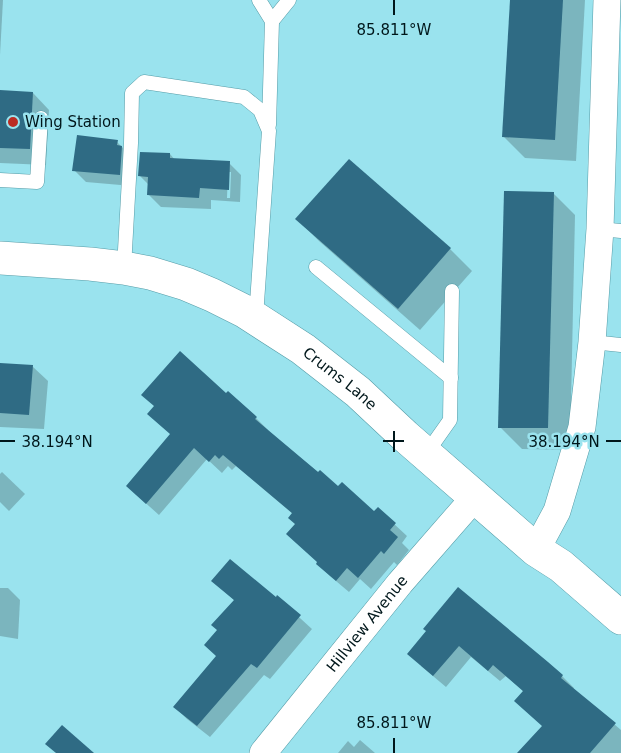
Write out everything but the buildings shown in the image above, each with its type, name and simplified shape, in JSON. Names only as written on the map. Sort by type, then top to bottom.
[{"type":"main road","name":"Crums Lane","points":[[0,258],[90,264],[150,273],[186,284],[244,311],[303,349],[358,392],[536,550],[561,566],[621,618]]},
{"type":"street","points":[[536,550],[557,511],[582,427],[591,342],[611,230],[607,0]]},
{"type":"street","name":"Hillview Avenue","points":[[263,753],[400,583],[475,496]]},
{"type":"lane","points":[[256,319],[269,130],[272,21],[259,0]]},
{"type":"lane","points":[[272,21],[289,0]]},
{"type":"lane","points":[[124,268],[132,93],[144,82],[244,97],[260,111],[269,130]]},
{"type":"lane","points":[[0,180],[37,182],[40,118]]},
{"type":"lane","points":[[316,267],[451,378]]},
{"type":"lane","points":[[426,454],[450,420],[452,291]]},
{"type":"lane","points":[[591,342],[621,345]]},
{"type":"place","name":"Wing Station","points":[[13,122]]}]
